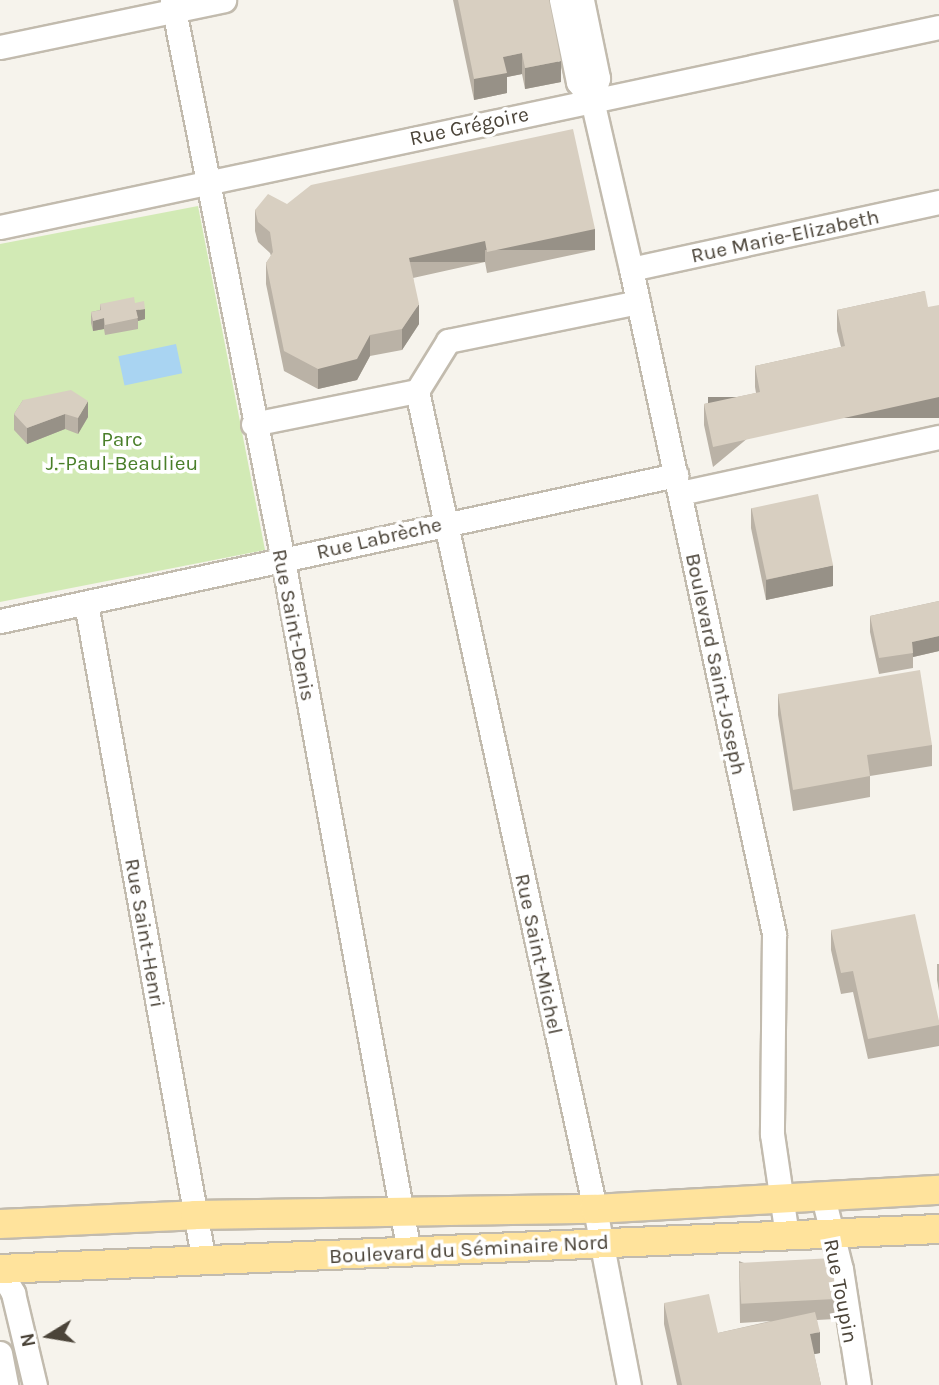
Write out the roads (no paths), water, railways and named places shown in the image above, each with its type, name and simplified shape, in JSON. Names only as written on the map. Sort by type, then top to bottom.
[{"type":"main road","name":"Boulevard du Séminaire Nord","points":[[0,1224],[195,1214],[402,1214],[596,1209],[939,1190]]},
{"type":"main road","name":"Boulevard du Séminaire Nord","points":[[0,1270],[939,1229]]},
{"type":"street","points":[[0,47],[173,5],[223,0]]},
{"type":"street","name":"Boulevard Saint-Joseph","points":[[561,0],[578,82],[592,100],[631,270],[774,934],[772,1134],[787,1234]]},
{"type":"street","name":"Boulevard Saint-Joseph","points":[[582,0],[598,78],[592,100]]},
{"type":"street","name":"Rue Saint-Denis","points":[[173,5],[253,424],[283,560],[409,1251]]},
{"type":"street","name":"Rue Grégoire","points":[[0,227],[939,27]]},
{"type":"street","name":"Rue Marie-Elizabeth","points":[[631,270],[939,202]]},
{"type":"street","points":[[253,424],[417,391],[448,341],[638,302]]},
{"type":"street","name":"Rue Saint-Michel","points":[[417,391],[596,1209],[629,1385]]},
{"type":"street","name":"Rue Labrèche","points":[[0,621],[444,524],[939,437]]},
{"type":"street","name":"Rue Saint-Henri","points":[[86,604],[204,1262]]},
{"type":"street","name":"Rue Toupin","points":[[823,1197],[830,1234],[841,1269],[859,1385]]},
{"type":"street","points":[[0,1270],[13,1293],[34,1385]]},
{"type":"street","points":[[0,1353],[6,1385]]},
{"type":"water","points":[[176,344],[182,373],[125,386],[118,356]]},
{"type":"park label","name":"Parc J.-Paul-Beaulieu","points":[[122,451]]}]
